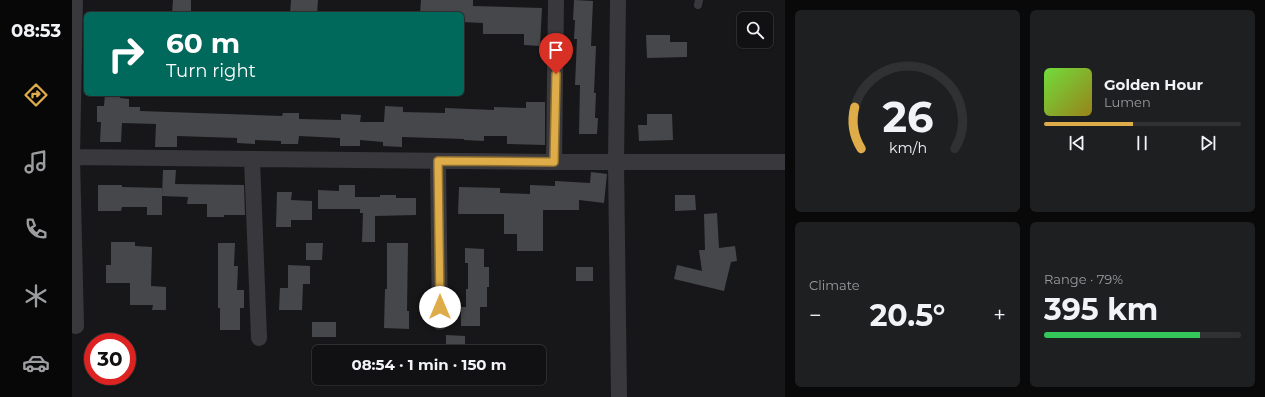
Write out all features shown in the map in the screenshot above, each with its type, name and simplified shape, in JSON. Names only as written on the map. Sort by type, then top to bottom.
[{"type":"street","points":[[75,0],[72,157],[76,326]]},
{"type":"street","points":[[554,162],[556,0]]},
{"type":"street","points":[[618,0],[616,162],[619,397]]},
{"type":"street","points":[[72,157],[554,162],[785,162]]},
{"type":"street","points":[[252,159],[259,338]]},
{"type":"street","points":[[438,161],[440,322]]},
{"type":"building","points":[[173,0],[191,0],[191,12],[172,12]]},
{"type":"building","points":[[291,0],[318,0],[317,12],[290,12]]},
{"type":"building","points":[[421,0],[473,0],[473,6],[542,8],[540,46],[524,45],[524,34],[483,34],[483,23],[464,22],[464,12],[420,12]]},
{"type":"building","points":[[574,0],[593,1],[591,46],[596,46],[594,93],[596,93],[595,118],[598,118],[597,134],[579,134],[580,85],[575,85],[577,39],[574,39]]},
{"type":"building","points":[[646,35],[670,35],[670,42],[687,42],[687,57],[647,58]]},
{"type":"building","points":[[105,96],[120,96],[120,98],[129,99],[129,107],[140,107],[140,111],[282,116],[283,113],[299,113],[299,119],[341,120],[341,114],[361,115],[360,122],[384,122],[385,106],[403,107],[403,112],[445,113],[445,108],[494,110],[494,107],[526,108],[526,102],[545,102],[545,145],[507,144],[507,136],[484,136],[484,141],[402,137],[402,147],[383,146],[383,142],[360,140],[360,146],[340,146],[340,138],[299,136],[298,144],[281,144],[281,141],[255,140],[255,144],[237,143],[237,138],[177,136],[177,147],[155,147],[156,124],[122,123],[121,142],[100,142],[101,122],[97,122],[97,106],[104,106]]},
{"type":"building","points":[[647,114],[672,114],[673,140],[639,141],[638,125],[647,125]]},
{"type":"building","points":[[163,170],[176,170],[175,184],[244,185],[245,215],[207,217],[207,204],[187,204],[188,197],[162,196]]},
{"type":"building","points":[[591,172],[607,174],[604,203],[579,200],[579,210],[543,210],[543,251],[517,251],[517,234],[504,234],[504,214],[458,214],[459,187],[500,188],[500,193],[530,194],[530,185],[555,186],[555,181],[590,183]]},
{"type":"building","points":[[98,185],[162,188],[162,215],[147,215],[147,207],[122,207],[121,211],[98,211]]},
{"type":"building","points":[[339,185],[355,185],[355,197],[380,197],[380,195],[396,195],[396,198],[416,198],[416,215],[375,216],[375,242],[362,242],[363,213],[360,213],[360,209],[318,209],[318,190],[339,191]]},
{"type":"building","points":[[277,192],[292,192],[291,200],[312,201],[312,220],[291,220],[291,227],[276,227]]},
{"type":"building","points":[[675,195],[695,195],[696,210],[675,211]]},
{"type":"building","points":[[717,213],[719,248],[735,246],[737,261],[731,262],[724,291],[674,279],[677,265],[702,271],[699,250],[705,250],[704,214]]},
{"type":"building","points":[[111,242],[135,242],[135,246],[152,247],[151,286],[166,287],[166,310],[152,310],[153,305],[130,305],[130,283],[106,283],[106,265],[111,265]]},
{"type":"building","points":[[218,243],[235,243],[234,266],[238,266],[237,290],[244,290],[244,308],[240,308],[240,330],[220,330],[220,308],[218,308]]},
{"type":"building","points":[[306,243],[323,243],[322,260],[306,260]]},
{"type":"building","points":[[387,243],[408,243],[407,311],[409,311],[409,329],[384,328],[385,289],[387,289]]},
{"type":"building","points":[[465,248],[484,249],[484,267],[489,267],[487,307],[480,307],[480,326],[461,326],[461,307],[466,307],[466,289],[468,289],[468,263],[465,263]]},
{"type":"building","points":[[288,265],[310,266],[310,284],[303,284],[302,310],[279,310],[280,288],[288,288]]},
{"type":"building","points":[[576,267],[593,267],[593,281],[576,281]]},
{"type":"building","points":[[312,322],[336,322],[336,337],[312,337]]},
{"type":"building","points":[[446,335],[465,336],[465,345],[446,345]]},
{"type":"route","points":[[440,307],[438,161],[554,162],[556,74]]}]
